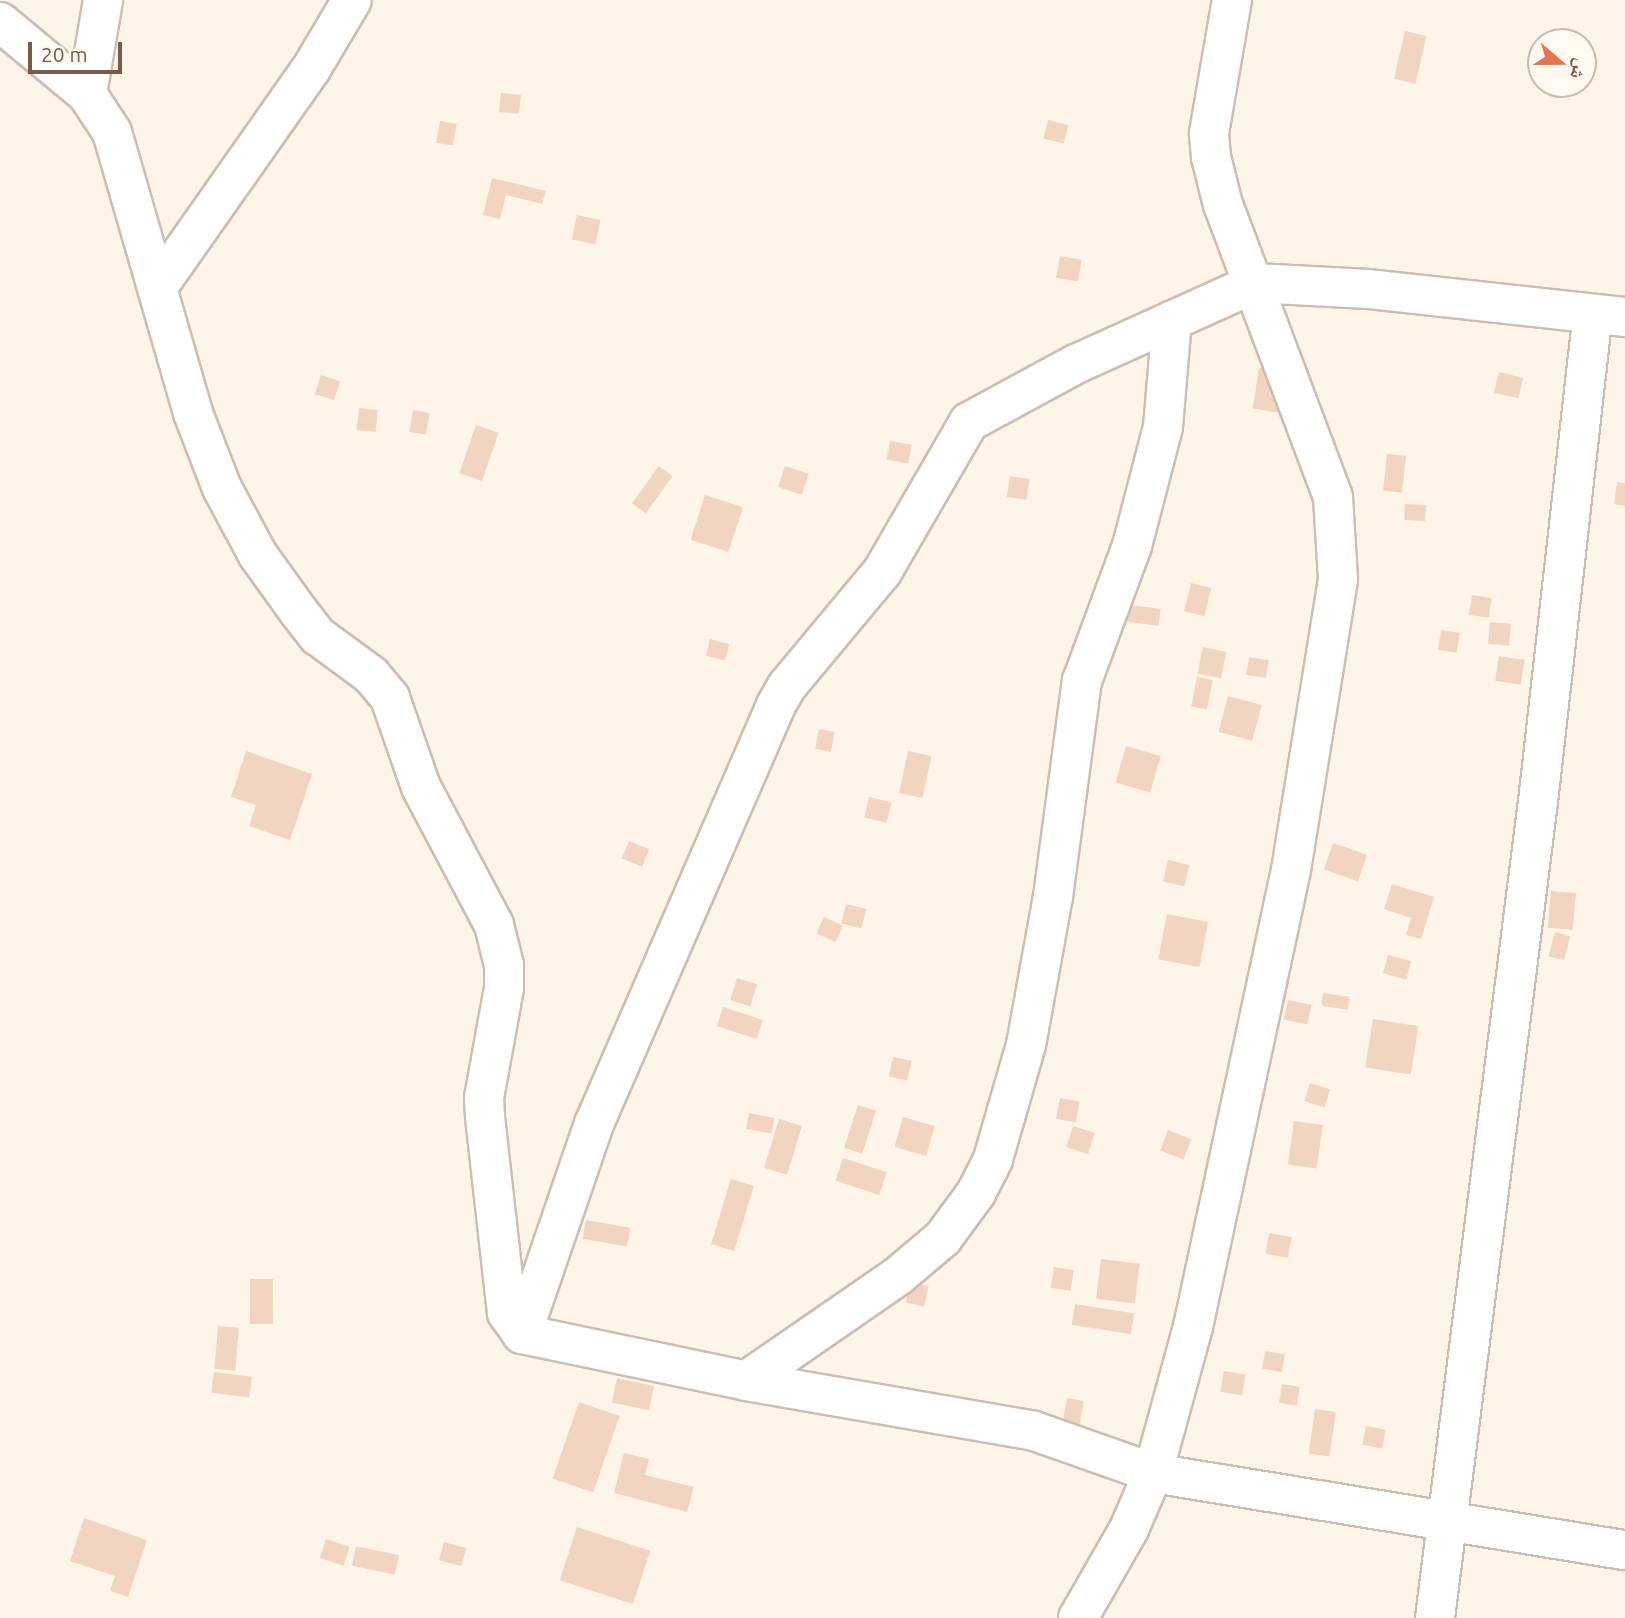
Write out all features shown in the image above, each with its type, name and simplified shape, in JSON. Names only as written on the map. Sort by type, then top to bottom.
[{"type":"street","points":[[87,94],[103,0]]},
{"type":"street","points":[[157,288],[311,69],[352,0]]},
{"type":"street","points":[[1078,1618],[1129,1529],[1153,1473],[1193,1327],[1291,870],[1338,579],[1333,497],[1223,205],[1211,157],[1209,133],[1232,0]]},
{"type":"street","points":[[0,22],[87,94],[111,132],[193,413],[222,488],[258,555],[318,636],[370,675],[390,698],[421,787],[495,925],[504,965],[504,988],[484,1098],[485,1117],[508,1313],[522,1334],[746,1381],[1034,1431],[1153,1473],[1447,1524],[1625,1550]]},
{"type":"street","points":[[522,1334],[594,1124],[786,686],[882,572],[969,422],[1076,364],[1255,284],[1368,289],[1609,315],[1538,802],[1435,1618]]},
{"type":"street","points":[[746,1381],[898,1276],[943,1238],[976,1193],[993,1159],[1026,1045],[1053,897],[1082,681],[1132,545],[1163,427],[1172,320]]},
{"type":"building","points":[[1405,31],[1426,36],[1415,84],[1394,79]]},
{"type":"building","points":[[501,93],[521,95],[519,114],[499,112]]},
{"type":"building","points":[[1048,120],[1068,125],[1064,144],[1043,138]]},
{"type":"building","points":[[440,121],[457,124],[453,146],[436,143]]},
{"type":"building","points":[[492,178],[546,191],[542,204],[506,195],[500,219],[483,215]]},
{"type":"building","points":[[577,215],[600,220],[595,244],[572,239]]},
{"type":"building","points":[[1060,256],[1082,260],[1078,281],[1056,278]]},
{"type":"building","points":[[1259,368],[1305,375],[1299,416],[1253,408]]},
{"type":"building","points":[[1499,372],[1523,378],[1518,398],[1494,392]]},
{"type":"building","points":[[321,375],[340,381],[334,400],[315,394]]},
{"type":"building","points":[[359,408],[378,410],[376,432],[357,430]]},
{"type":"building","points":[[413,410],[430,413],[426,435],[409,432]]},
{"type":"building","points":[[476,425],[499,433],[482,481],[459,473]]},
{"type":"building","points":[[890,441],[912,445],[908,464],[887,460]]},
{"type":"building","points":[[1387,454],[1406,456],[1402,493],[1383,491]]},
{"type":"building","points":[[659,466],[673,476],[646,513],[632,503]]},
{"type":"building","points":[[785,466],[809,474],[802,495],[778,487]]},
{"type":"building","points":[[1010,476],[1030,479],[1026,500],[1007,497]]},
{"type":"building","points":[[1617,482],[1625,483],[1625,506],[1614,504]]},
{"type":"building","points":[[705,495],[743,507],[729,552],[690,540]]},
{"type":"building","points":[[1405,504],[1426,505],[1425,521],[1404,520]]},
{"type":"building","points":[[1191,583],[1211,588],[1204,616],[1184,611]]},
{"type":"building","points":[[1472,595],[1492,598],[1489,618],[1469,615]]},
{"type":"building","points":[[1121,604],[1161,609],[1159,626],[1119,621]]},
{"type":"building","points":[[1490,622],[1511,624],[1509,646],[1488,644]]},
{"type":"building","points":[[1441,630],[1460,633],[1457,653],[1438,650]]},
{"type":"building","points":[[710,639],[729,644],[725,661],[706,655]]},
{"type":"building","points":[[1203,647],[1226,652],[1221,678],[1197,673]]},
{"type":"building","points":[[1499,656],[1525,660],[1521,685],[1495,681]]},
{"type":"building","points":[[1249,657],[1269,660],[1266,678],[1246,675]]},
{"type":"building","points":[[1197,677],[1213,680],[1207,710],[1191,706]]},
{"type":"building","points":[[1228,696],[1262,705],[1252,741],[1218,732]]},
{"type":"building","points":[[819,729],[835,732],[831,752],[815,749]]},
{"type":"building","points":[[1126,746],[1161,756],[1150,792],[1116,783]]},
{"type":"building","points":[[246,751],[312,774],[290,840],[249,826],[256,805],[231,797]]},
{"type":"building","points":[[908,751],[931,756],[923,798],[899,793]]},
{"type":"building","points":[[869,797],[891,802],[887,823],[864,817]]},
{"type":"building","points":[[629,841],[649,849],[642,867],[622,859]]},
{"type":"building","points":[[1333,843],[1367,855],[1358,881],[1324,869]]},
{"type":"building","points":[[1168,860],[1189,865],[1184,886],[1163,881]]},
{"type":"building","points":[[1392,884],[1434,897],[1421,939],[1406,935],[1411,918],[1384,909]]},
{"type":"building","points":[[1551,891],[1576,893],[1573,930],[1548,928]]},
{"type":"building","points":[[846,904],[866,909],[862,928],[841,923]]},
{"type":"building","points":[[1167,914],[1208,922],[1199,967],[1158,959]]},
{"type":"building","points":[[824,917],[843,926],[835,942],[816,933]]},
{"type":"building","points":[[1555,932],[1570,936],[1564,960],[1549,956]]},
{"type":"building","points":[[1388,955],[1411,961],[1406,980],[1383,973]]},
{"type":"building","points":[[737,978],[757,984],[750,1006],[730,1000]]},
{"type":"building","points":[[1323,993],[1350,997],[1348,1010],[1321,1006]]},
{"type":"building","points":[[1288,1000],[1311,1005],[1307,1025],[1284,1020]]},
{"type":"building","points":[[723,1007],[763,1020],[757,1039],[717,1026]]},
{"type":"building","points":[[1373,1019],[1418,1026],[1411,1075],[1365,1067]]},
{"type":"building","points":[[893,1057],[912,1061],[907,1081],[889,1077]]},
{"type":"building","points":[[1310,1083],[1330,1089],[1325,1107],[1304,1101]]},
{"type":"building","points":[[1060,1098],[1080,1102],[1076,1122],[1056,1119]]},
{"type":"building","points":[[858,1105],[876,1111],[862,1154],[844,1148]]},
{"type":"building","points":[[749,1113],[775,1118],[771,1134],[746,1129]]},
{"type":"building","points":[[903,1117],[935,1126],[926,1156],[894,1147]]},
{"type":"building","points":[[779,1119],[802,1126],[787,1175],[764,1168]]},
{"type":"building","points":[[1294,1121],[1323,1125],[1317,1169],[1288,1165]]},
{"type":"building","points":[[1073,1126],[1095,1133],[1088,1154],[1066,1147]]},
{"type":"building","points":[[1168,1130],[1191,1139],[1183,1159],[1160,1151]]},
{"type":"building","points":[[843,1158],[887,1172],[879,1195],[836,1181]]},
{"type":"building","points":[[731,1179],[754,1186],[734,1251],[711,1244]]},
{"type":"building","points":[[586,1220],[630,1228],[627,1247],[583,1239]]},
{"type":"building","points":[[1269,1233],[1292,1237],[1288,1258],[1265,1254]]},
{"type":"building","points":[[1101,1259],[1140,1264],[1135,1303],[1096,1299]]},
{"type":"building","points":[[1054,1267],[1074,1270],[1070,1291],[1051,1288]]},
{"type":"building","points":[[250,1279],[273,1279],[273,1324],[250,1324]]},
{"type":"building","points":[[910,1282],[929,1286],[924,1306],[906,1303]]},
{"type":"building","points":[[1075,1304],[1134,1313],[1131,1334],[1072,1325]]},
{"type":"building","points":[[218,1326],[239,1328],[235,1371],[214,1369]]},
{"type":"building","points":[[1265,1351],[1285,1354],[1282,1372],[1262,1369]]},
{"type":"building","points":[[1224,1371],[1246,1375],[1242,1396],[1220,1392]]},
{"type":"building","points":[[214,1372],[252,1377],[249,1397],[211,1393]]},
{"type":"building","points":[[617,1378],[654,1386],[649,1410],[612,1402]]},
{"type":"building","points":[[1282,1384],[1300,1387],[1297,1406],[1279,1403]]},
{"type":"building","points":[[1067,1398],[1084,1401],[1079,1428],[1062,1425]]},
{"type":"building","points":[[579,1402],[620,1416],[593,1493],[553,1479]]},
{"type":"building","points":[[1315,1409],[1336,1412],[1330,1456],[1309,1454]]},
{"type":"building","points":[[1366,1426],[1386,1430],[1382,1448],[1362,1445]]},
{"type":"building","points":[[624,1453],[649,1459],[645,1475],[694,1487],[687,1512],[614,1493]]},
{"type":"building","points":[[84,1518],[147,1540],[128,1597],[110,1591],[115,1576],[70,1561]]},
{"type":"building","points":[[577,1527],[650,1551],[633,1604],[560,1580]]},
{"type":"building","points":[[326,1539],[350,1547],[344,1566],[320,1558]]},
{"type":"building","points":[[444,1542],[466,1548],[461,1566],[439,1560]]},
{"type":"building","points":[[356,1546],[399,1555],[395,1575],[352,1566]]}]
